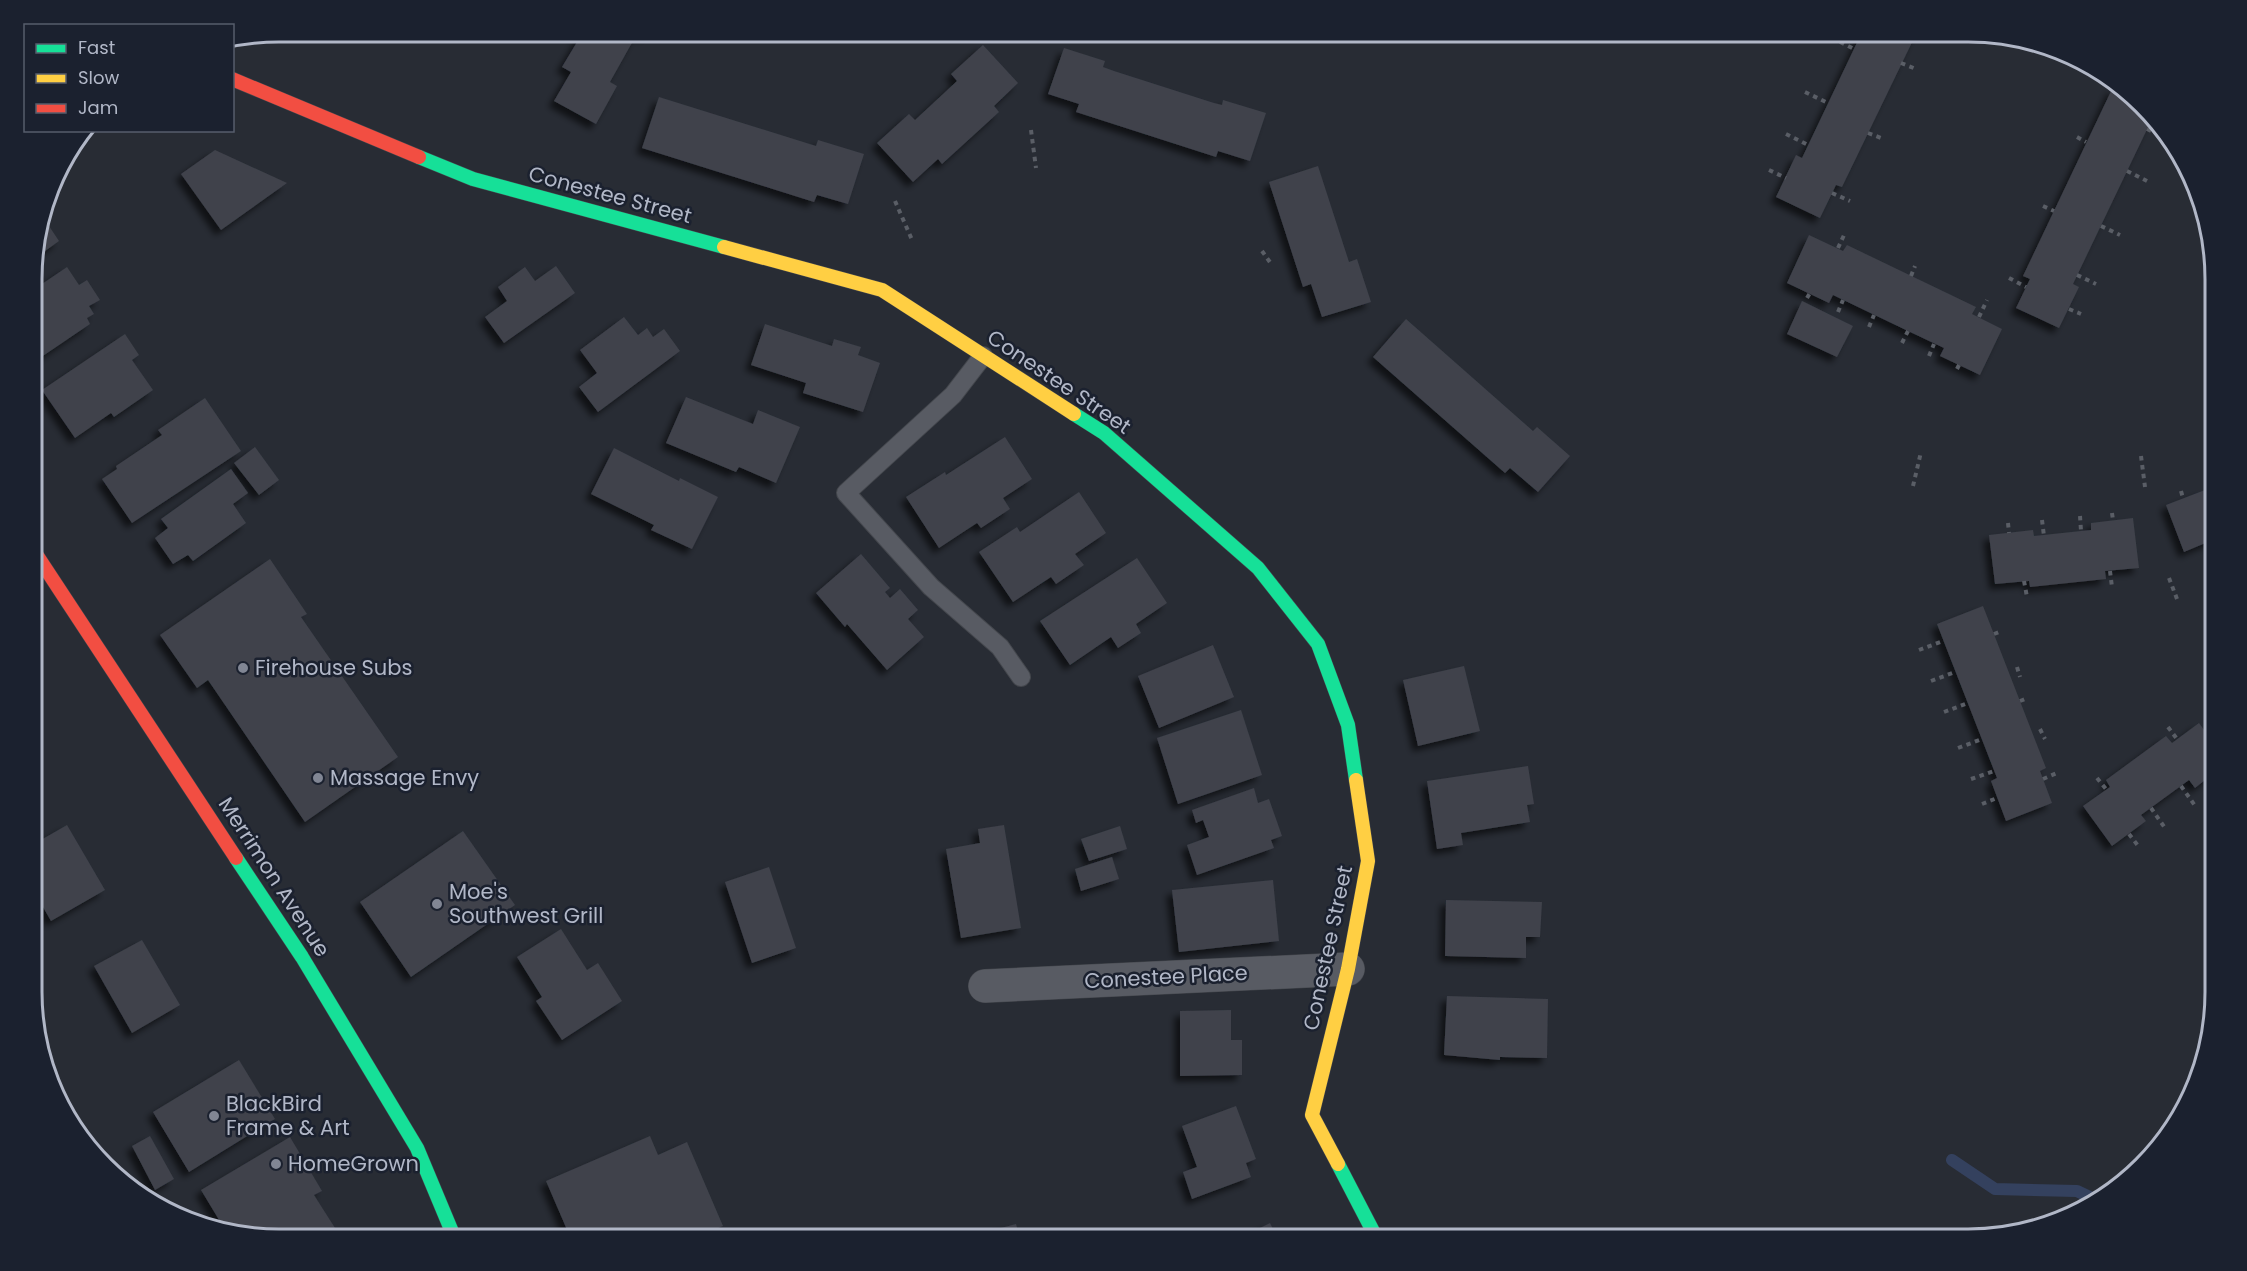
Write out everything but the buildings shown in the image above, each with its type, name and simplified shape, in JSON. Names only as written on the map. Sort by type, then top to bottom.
[{"type":"street","name":"Conestee Street","points":[[234,80],[473,179],[882,291],[1104,434],[1258,568],[1318,644],[1348,725],[1368,861],[1348,969],[1312,1114],[1372,1229]]},
{"type":"street","name":"Merrimon Avenue","points":[[42,563],[302,957],[417,1148],[451,1229]]},
{"type":"street","name":"Conestee Place","points":[[985,986],[1348,969]]},
{"type":"lane","points":[[983,356],[953,395],[846,493],[931,587],[1000,646],[1021,677]]},
{"type":"path","points":[[1840,42],[1854,49]]},
{"type":"path","points":[[1901,63],[1916,69]]},
{"type":"path","points":[[1805,92],[1828,103]]},
{"type":"path","points":[[1031,129],[1036,168]]},
{"type":"path","points":[[2147,129],[2154,132]]},
{"type":"path","points":[[1868,133],[1881,138]]},
{"type":"path","points":[[1786,134],[1808,146]]},
{"type":"path","points":[[2077,137],[2086,142]]},
{"type":"path","points":[[1768,170],[1786,178]]},
{"type":"path","points":[[2127,171],[2147,181]]},
{"type":"path","points":[[1832,193],[1850,201]]},
{"type":"path","points":[[896,201],[913,242]]},
{"type":"path","points":[[2043,206],[2054,211]]},
{"type":"path","points":[[2101,226],[2120,235]]},
{"type":"path","points":[[1838,248],[1845,233]]},
{"type":"path","points":[[1262,251],[1272,265]]},
{"type":"path","points":[[1911,276],[1915,266]]},
{"type":"path","points":[[2077,275],[2096,284]]},
{"type":"path","points":[[2008,278],[2026,287]]},
{"type":"path","points":[[1838,312],[1843,300]]},
{"type":"path","points":[[1979,317],[1987,300]]},
{"type":"path","points":[[2069,309],[2081,314]]},
{"type":"path","points":[[1869,327],[1874,315]]},
{"type":"path","points":[[1902,343],[1908,331]]},
{"type":"path","points":[[1929,356],[1934,344]]},
{"type":"path","points":[[1913,486],[1921,452]]},
{"type":"path","points":[[2141,456],[2145,487]]},
{"type":"path","points":[[2181,491],[2183,498]]},
{"type":"path","points":[[2112,513],[2113,520]]},
{"type":"path","points":[[2080,516],[2081,531]]},
{"type":"path","points":[[2042,520],[2044,536]]},
{"type":"path","points":[[2008,523],[2009,533]]},
{"type":"path","points":[[2110,571],[2112,587]]},
{"type":"path","points":[[2169,578],[2177,599]]},
{"type":"path","points":[[2025,581],[2027,597]]},
{"type":"path","points":[[1994,634],[2002,631]]},
{"type":"path","points":[[1919,650],[1943,641]]},
{"type":"path","points":[[2017,667],[2020,677]]},
{"type":"path","points":[[1931,681],[1955,672]]},
{"type":"path","points":[[2020,700],[2028,698]]},
{"type":"path","points":[[1944,712],[1968,703]]},
{"type":"path","points":[[2168,727],[2177,739]]},
{"type":"path","points":[[2040,729],[2044,739]]},
{"type":"path","points":[[1958,748],[1982,739]]},
{"type":"path","points":[[1971,779],[1994,771]]},
{"type":"path","points":[[2043,779],[2057,773]]},
{"type":"path","points":[[2097,778],[2106,789]]},
{"type":"path","points":[[2181,786],[2196,807]]},
{"type":"path","points":[[1982,804],[1997,798]]},
{"type":"path","points":[[2151,808],[2165,828]]},
{"type":"path","points":[[2129,834],[2139,847]]},
{"type":"waterway","points":[[1952,1160],[1995,1189],[2077,1191],[2088,1196]]},
{"type":"traffic: fast","points":[[419,157],[473,179],[724,247]]},
{"type":"traffic: fast","points":[[1074,414],[1104,433],[1258,568],[1318,644],[1348,725],[1356,780]]},
{"type":"traffic: fast","points":[[236,858],[302,957],[417,1148],[451,1229]]},
{"type":"traffic: fast","points":[[1338,1164],[1372,1229]]},
{"type":"traffic: slow","points":[[724,247],[882,290],[1074,414]]},
{"type":"traffic: slow","points":[[1338,1164],[1312,1115],[1348,969],[1368,861],[1356,780]]},
{"type":"traffic: jam","points":[[234,80],[419,157]]},
{"type":"traffic: jam","points":[[42,563],[236,858]]},
{"type":"place","name":"Firehouse Subs","points":[[243,668]]},
{"type":"place","name":"Massage Envy","points":[[318,778]]},
{"type":"place","name":"Moe's Southwest Grill","points":[[437,904]]},
{"type":"place","name":"BlackBird Frame & Art","points":[[214,1116]]},
{"type":"place","name":"HomeGrown","points":[[276,1164]]}]
